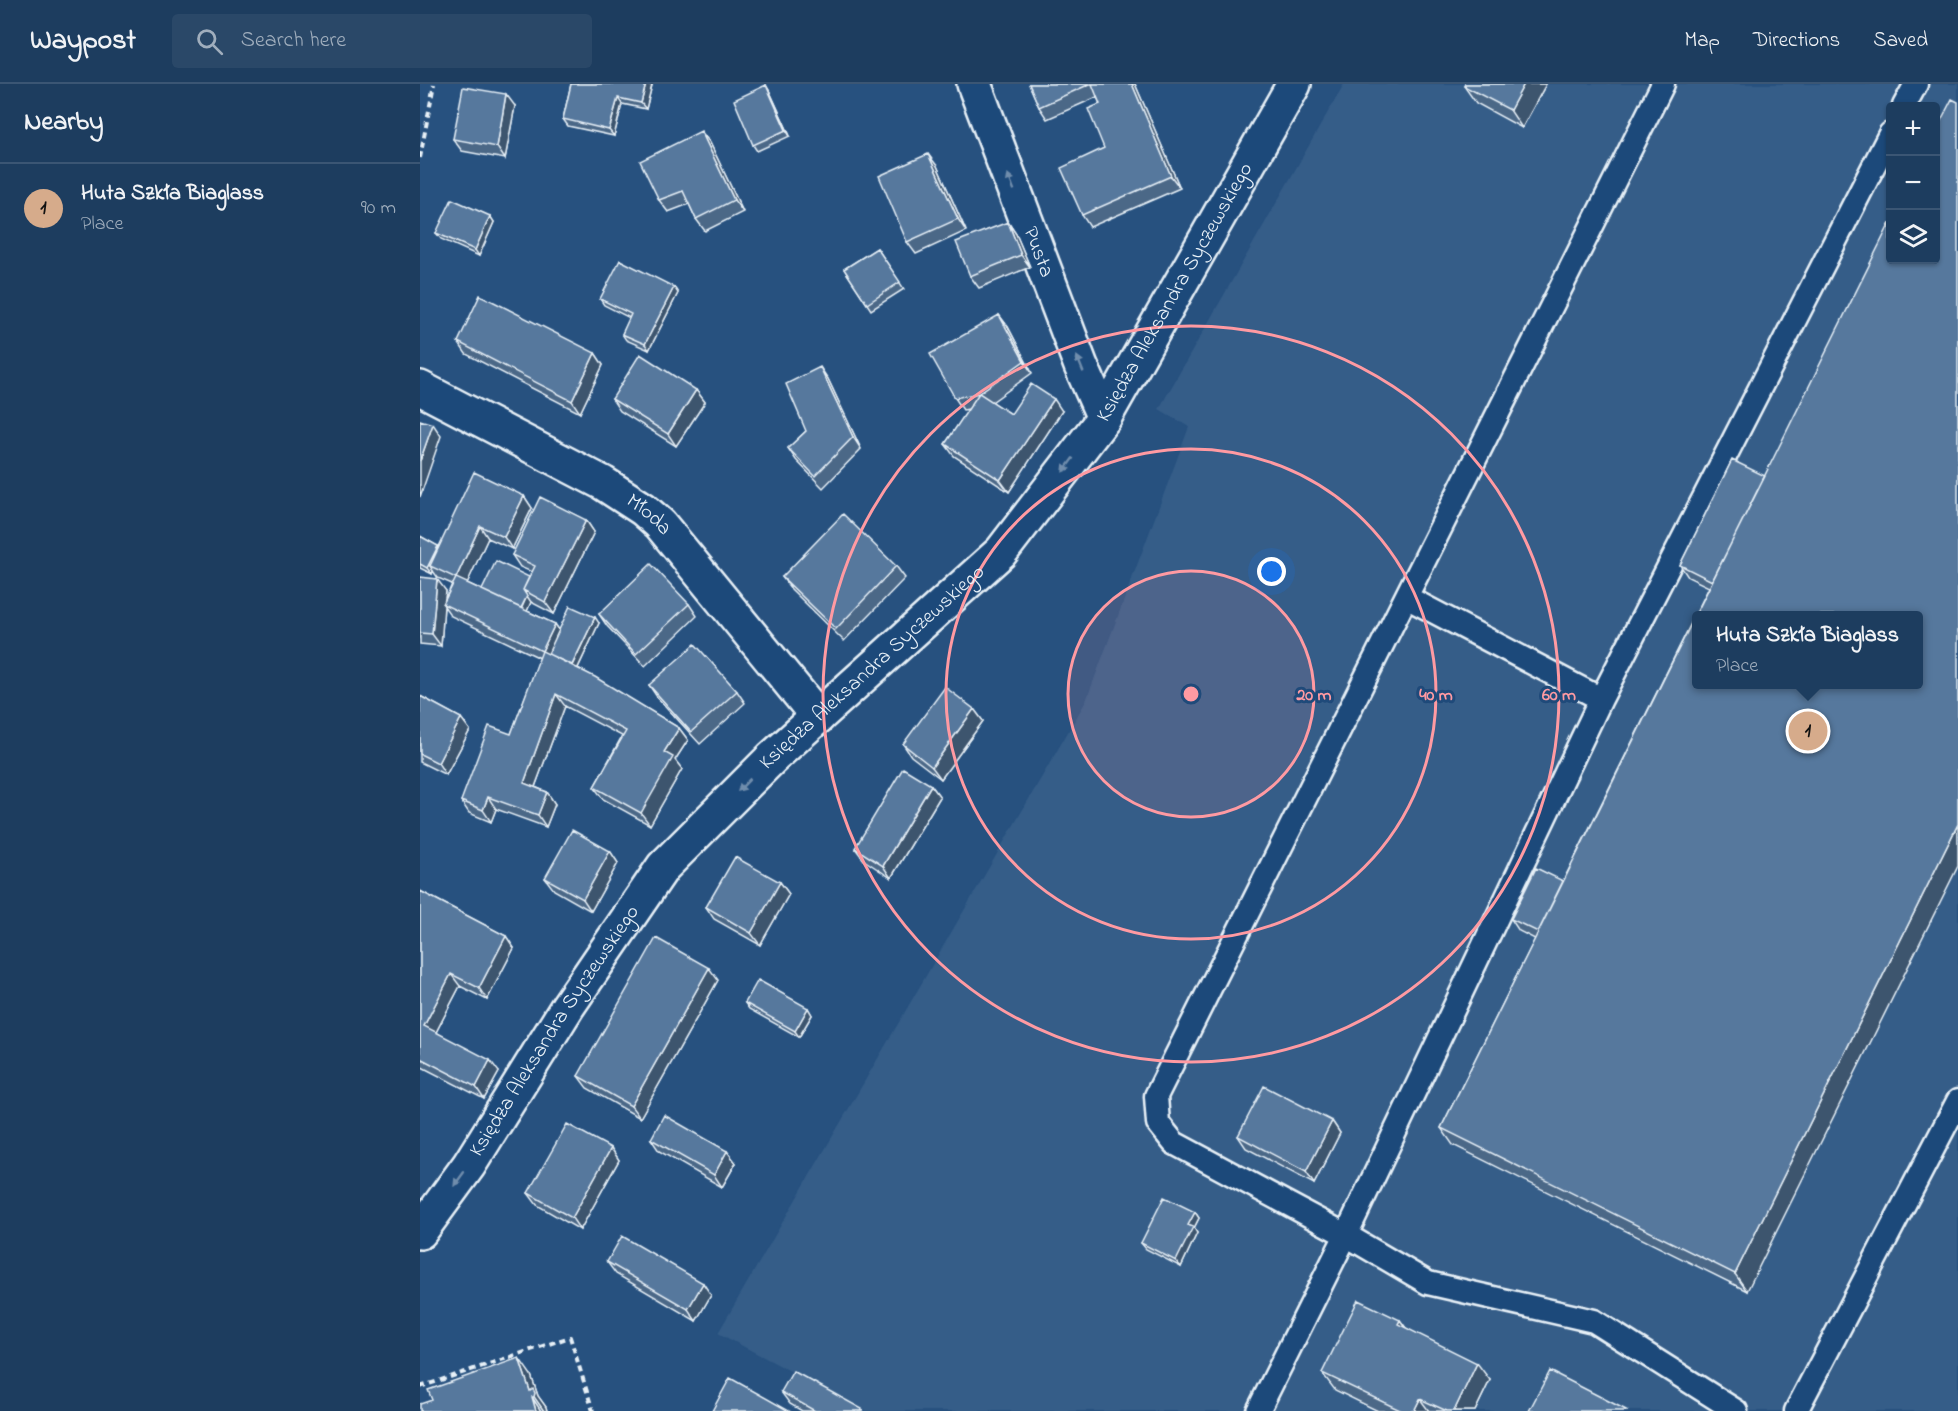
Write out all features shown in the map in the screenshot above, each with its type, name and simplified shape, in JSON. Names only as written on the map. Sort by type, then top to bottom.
[{"type":"street","name":"Pusta","points":[[974,84],[1076,355],[1104,418]]},
{"type":"street","name":"Księdza Aleksandra Syczewskiego","points":[[420,1232],[469,1165],[568,1006],[663,867],[772,758],[1001,552],[1104,418],[1294,84]]},
{"type":"street","name":"Młoda","points":[[420,387],[603,483],[643,509],[660,524],[818,717]]},
{"type":"lane","points":[[1663,84],[1156,1096],[1158,1123],[1174,1143],[1428,1282],[1594,1321],[1737,1411]]},
{"type":"lane","points":[[1906,102],[1916,84]]},
{"type":"lane","points":[[1258,1411],[1346,1236],[1601,699],[1886,142]]},
{"type":"lane","points":[[1406,597],[1601,699]]},
{"type":"lane","points":[[1796,1411],[1958,1101]]},
{"type":"path","points":[[420,158],[434,84]]},
{"type":"path","points":[[420,1387],[570,1337],[594,1411]]},
{"type":"shaded area","points":[[1344,84],[1958,84],[1958,1411],[866,1411],[718,1333],[1086,701],[1189,427],[1159,409]]},
{"type":"building","points":[[571,84],[646,84],[641,103],[618,98],[609,130],[563,119]]},
{"type":"building","points":[[1029,84],[1090,84],[1039,107]]},
{"type":"building","points":[[1092,84],[1132,84],[1171,176],[1082,215],[1061,168],[1104,148],[1088,109],[1100,104]]},
{"type":"building","points":[[1465,84],[1524,84],[1510,110],[1464,86]]},
{"type":"building","points":[[766,85],[786,130],[753,145],[734,100]]},
{"type":"building","points":[[463,87],[506,94],[497,147],[453,139]]},
{"type":"building","points":[[1952,99],[1958,102],[1958,824],[1735,1274],[1441,1128],[1692,622],[1692,689],[1923,689],[1923,611],[1698,611],[1886,231],[1886,264],[1940,264],[1940,122]]},
{"type":"building","points":[[701,131],[734,200],[696,219],[683,191],[659,200],[640,161]]},
{"type":"building","points":[[928,154],[958,219],[907,242],[879,176]]},
{"type":"building","points":[[452,199],[490,216],[475,250],[436,233]]},
{"type":"building","points":[[1008,222],[1021,255],[970,276],[956,242]]},
{"type":"building","points":[[877,248],[900,282],[867,304],[844,269]]},
{"type":"building","points":[[620,260],[674,287],[645,344],[622,334],[631,314],[600,299]]},
{"type":"building","points":[[480,295],[595,353],[572,401],[458,342]]},
{"type":"building","points":[[999,315],[1024,361],[979,393],[955,398],[930,354]]},
{"type":"building","points":[[640,354],[696,390],[668,434],[612,399]]},
{"type":"building","points":[[820,367],[853,437],[815,476],[788,448],[806,431],[786,384]]},
{"type":"building","points":[[1031,384],[1054,399],[1000,480],[945,444],[979,393],[1011,414]]},
{"type":"building","points":[[420,420],[433,424],[420,461]]},
{"type":"building","points":[[1732,460],[1765,476],[1712,581],[1680,565]]},
{"type":"building","points":[[474,472],[524,496],[504,537],[480,526],[456,578],[430,566]]},
{"type":"building","points":[[540,497],[586,520],[545,602],[523,590],[535,566],[512,555]]},
{"type":"building","points":[[843,514],[896,566],[836,629],[782,577]]},
{"type":"building","points":[[420,536],[438,546],[427,568],[420,564]]},
{"type":"building","points":[[496,561],[529,577],[523,590],[527,596],[521,608],[482,590]]},
{"type":"building","points":[[651,564],[689,604],[636,654],[599,614]]},
{"type":"building","points":[[420,577],[437,579],[432,634],[420,633]]},
{"type":"building","points":[[456,578],[555,624],[542,651],[443,604]]},
{"type":"building","points":[[570,606],[595,617],[572,665],[548,654]]},
{"type":"building","points":[[695,644],[737,691],[691,732],[649,685]]},
{"type":"building","points":[[542,651],[595,677],[679,728],[664,752],[673,757],[641,813],[594,787],[626,731],[556,694],[524,783],[547,792],[538,815],[488,797],[483,810],[461,801],[489,726],[511,734]]},
{"type":"building","points":[[945,687],[974,709],[932,767],[903,744]]},
{"type":"building","points":[[420,696],[461,718],[438,763],[420,754]]},
{"type":"building","points":[[903,768],[931,785],[883,866],[855,848]]},
{"type":"building","points":[[572,830],[610,851],[583,899],[545,878]]},
{"type":"building","points":[[735,857],[780,882],[751,933],[706,907]]},
{"type":"building","points":[[1536,868],[1563,881],[1538,932],[1511,919]]},
{"type":"building","points":[[420,891],[506,936],[479,988],[451,974],[424,1026],[490,1060],[476,1087],[420,1058]]},
{"type":"building","points":[[656,938],[709,968],[631,1106],[578,1076]]},
{"type":"building","points":[[758,980],[808,1008],[795,1031],[745,1003]]},
{"type":"building","points":[[1264,1086],[1332,1121],[1306,1172],[1238,1136]]},
{"type":"building","points":[[664,1115],[727,1151],[714,1175],[651,1139]]},
{"type":"building","points":[[567,1124],[611,1148],[572,1218],[528,1193]]},
{"type":"building","points":[[1164,1197],[1195,1212],[1188,1225],[1193,1227],[1176,1261],[1141,1243]]},
{"type":"building","points":[[622,1236],[703,1283],[688,1309],[607,1262]]},
{"type":"building","points":[[1358,1300],[1400,1320],[1398,1324],[1477,1363],[1454,1411],[1447,1411],[1420,1399],[1414,1411],[1402,1411],[1322,1373]]},
{"type":"building","points":[[519,1358],[530,1391],[533,1389],[535,1393],[532,1397],[536,1411],[420,1411],[420,1404],[432,1400],[428,1390]]},
{"type":"building","points":[[793,1371],[862,1409],[861,1411],[815,1411],[781,1392]]},
{"type":"building","points":[[1550,1371],[1628,1411],[1529,1411]]},
{"type":"building","points":[[730,1378],[789,1411],[712,1411]]},
{"type":"place","name":"Huta Szkła Biaglass","points":[[1808,731]]}]
